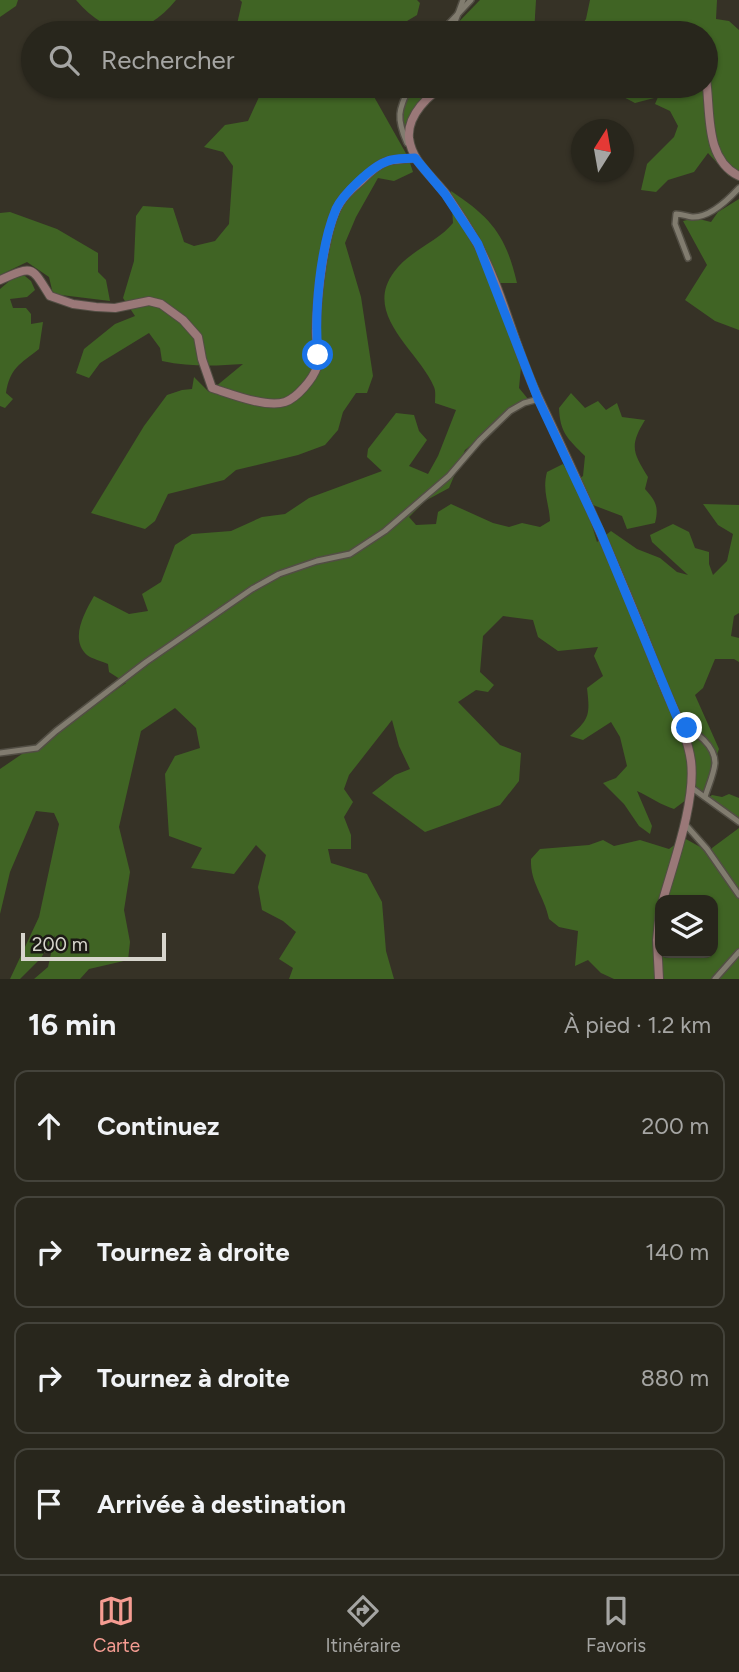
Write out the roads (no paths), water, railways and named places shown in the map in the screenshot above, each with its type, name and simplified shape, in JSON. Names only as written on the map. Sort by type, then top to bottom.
[{"type":"street","points":[[455,21],[463,0]]},
{"type":"street","points":[[451,21],[471,0]]},
{"type":"street","points":[[405,98],[398,114],[401,129],[415,158],[445,194],[478,244],[538,399],[600,531],[681,727],[691,760],[692,788],[664,895]]},
{"type":"street","points":[[415,158],[409,136],[411,125],[429,98]]},
{"type":"street","points":[[708,98],[714,148],[725,167],[739,176]]},
{"type":"street","points":[[0,280],[24,269],[40,277],[50,296],[73,304],[115,308],[149,301],[161,304],[183,320],[198,337],[212,388],[257,401],[276,404],[285,402],[302,389],[317,367],[316,331],[320,279],[326,248],[340,204],[370,172],[387,161],[415,158]]},
{"type":"street","points":[[688,258],[674,224],[676,214],[695,217],[706,214],[739,188]]},
{"type":"street","points":[[0,753],[37,748],[146,662],[252,589],[279,574],[317,561],[350,554],[385,531],[449,476],[510,411],[538,399]]},
{"type":"street","points":[[681,727],[695,731],[714,756],[715,764],[705,797]]},
{"type":"street","points":[[692,788],[739,822]]},
{"type":"street","points":[[684,823],[707,849],[739,895]]},
{"type":"street","points":[[715,979],[739,952]]},
{"type":"street","points":[[658,958],[659,979]]}]
